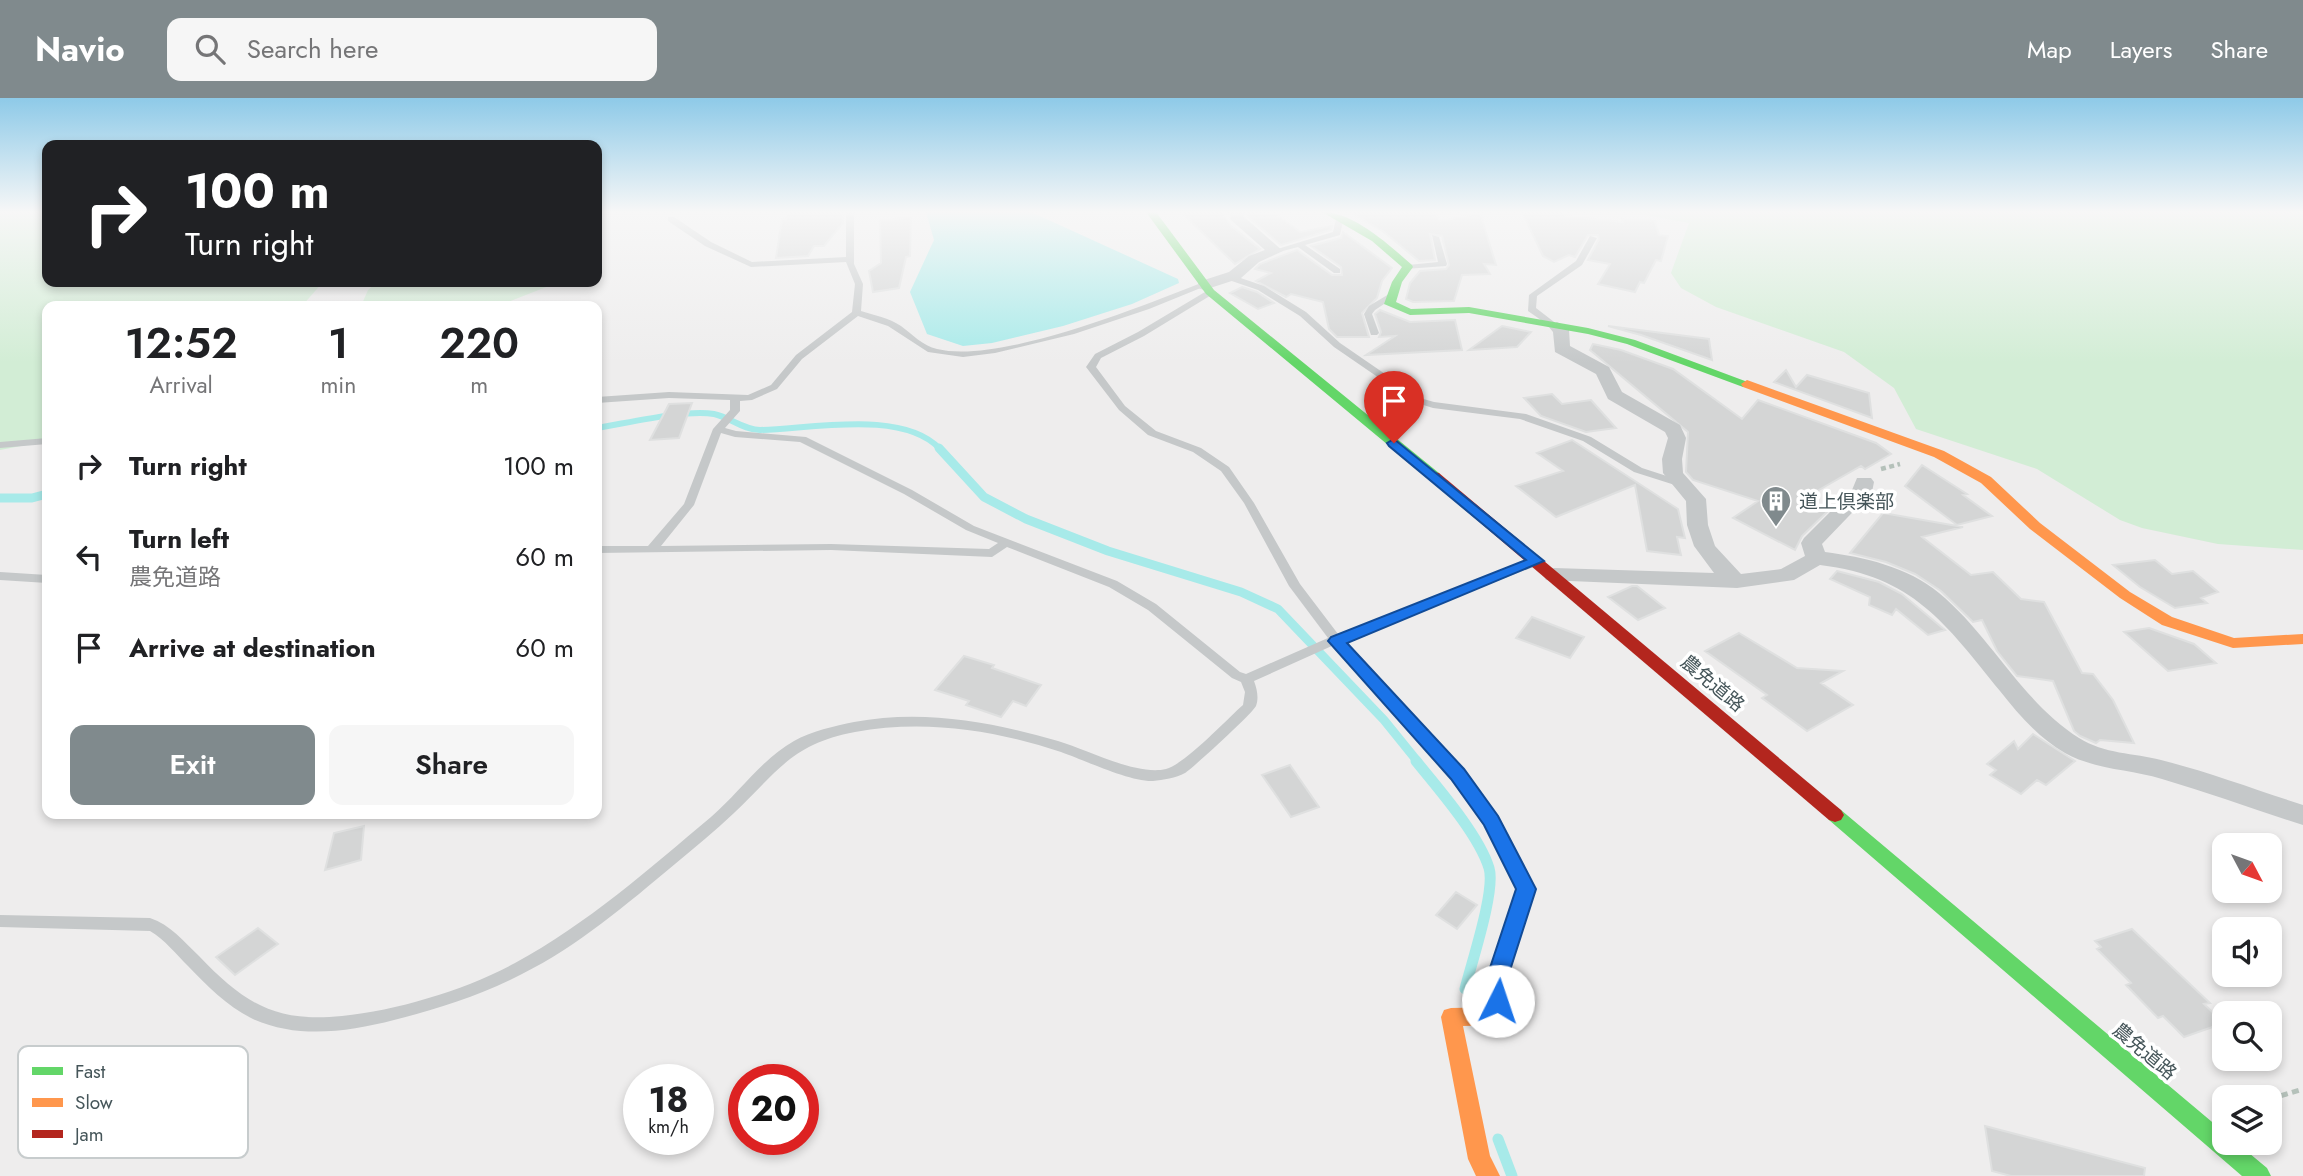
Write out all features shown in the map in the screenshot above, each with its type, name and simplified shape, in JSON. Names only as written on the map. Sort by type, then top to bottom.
[{"type":"street","name":"農免道路","points":[[1188,262],[1207,288],[1545,568],[2259,1176]]},
{"type":"street","points":[[1207,288],[1229,277],[1248,262]]},
{"type":"street","points":[[1403,262],[1408,267],[1396,282],[1390,304],[1410,312],[1469,310],[1631,342],[1939,454],[1986,480],[2035,526],[2125,595],[2167,621],[2233,643],[2303,639]]},
{"type":"street","points":[[1557,327],[1561,330],[1561,348],[1603,371],[1614,395],[1632,408],[1673,429],[1677,438],[1669,465],[1678,483],[1696,499],[1696,529],[1703,547],[1722,571],[1737,581]]},
{"type":"street","points":[[1817,558],[1811,543],[1861,492],[1864,482]]},
{"type":"street","points":[[1545,568],[1737,581],[1786,575],[1817,558],[1851,562],[1883,571],[1930,597],[1965,633],[2031,713],[2071,745],[2096,757],[2160,769],[2303,815]]},
{"type":"street","points":[[1488,1176],[1479,1159],[1451,1017],[1501,1016]]},
{"type":"lane","points":[[745,262],[751,265],[796,262]]},
{"type":"lane","points":[[602,400],[669,395],[735,400],[749,398],[774,387],[799,357],[856,313],[859,284],[852,262]]},
{"type":"lane","points":[[1328,262],[1336,271]]},
{"type":"lane","points":[[1408,267],[1442,262]]},
{"type":"lane","points":[[1557,327],[1531,309],[1533,295],[1579,262]]},
{"type":"lane","points":[[1229,277],[1261,288],[1303,314],[1337,345],[1417,400],[1522,416],[1587,439],[1638,470],[1678,483]]},
{"type":"lane","points":[[856,313],[895,326],[936,352],[966,355],[1006,348],[1133,314],[1207,288]]},
{"type":"lane","points":[[1207,288],[1141,334],[1098,356],[1091,367],[1122,408],[1152,433],[1197,450],[1225,469],[1249,503],[1295,586],[1333,642],[1458,774],[1492,821],[1526,889],[1495,986],[1501,1016]]},
{"type":"lane","points":[[1374,333],[1368,314],[1372,307],[1393,296]]},
{"type":"lane","points":[[651,550],[689,505],[718,429],[735,411],[735,400]]},
{"type":"lane","points":[[718,429],[735,434],[802,439],[908,492],[970,528],[1123,590],[1152,607],[1236,675],[1247,679],[1299,654],[1545,568]]},
{"type":"lane","points":[[0,445],[42,441]]},
{"type":"lane","points":[[602,550],[831,547],[992,553],[1005,543]]},
{"type":"lane","points":[[0,576],[42,579]]},
{"type":"lane","points":[[0,921],[153,926],[180,947],[232,998],[268,1020],[304,1026],[345,1022],[442,999],[517,970],[554,947],[650,876],[807,739],[870,724],[930,719],[1013,733],[1140,775],[1156,777],[1181,769],[1249,707],[1251,692],[1247,679]]},
{"type":"path","points":[[2282,1095],[2303,1089]]},
{"type":"green space","points":[[0,262],[42,262],[42,287],[319,287],[306,301],[42,301],[42,442],[0,450]]},
{"type":"green space","points":[[1675,262],[2303,262],[2303,550],[2218,544],[2142,528],[2120,520],[2037,469],[1916,429],[1894,388],[1844,352],[1716,307],[1681,288],[1671,273]]},
{"type":"green space","points":[[371,287],[546,287],[511,301],[363,301]]},
{"type":"water","points":[[924,262],[1141,262],[1178,279],[1179,283],[1132,304],[1063,326],[992,343],[963,346],[927,334],[910,292]]},
{"type":"building","points":[[905,262],[899,288],[873,292],[869,271],[881,263]]},
{"type":"building","points":[[1264,262],[1314,262],[1332,275],[1342,275],[1341,267],[1334,262],[1384,262],[1392,268],[1382,281],[1377,298],[1362,313],[1369,337],[1337,337],[1329,329],[1323,302],[1291,294],[1286,297],[1256,281],[1271,273],[1255,269]]},
{"type":"building","points":[[1448,262],[1495,262],[1496,265],[1484,264],[1490,274],[1462,275],[1454,301],[1413,302],[1406,299],[1410,283],[1420,271],[1446,269]]},
{"type":"building","points":[[1601,262],[1655,262],[1644,283],[1640,282],[1635,292],[1598,284],[1610,264]]},
{"type":"building","points":[[1242,287],[1257,292],[1274,303],[1258,309],[1230,293]]},
{"type":"building","points":[[1380,310],[1410,322],[1455,320],[1462,350],[1366,355],[1395,336],[1379,337],[1381,332],[1375,314]]},
{"type":"building","points":[[1502,326],[1531,332],[1517,347],[1469,350]]},
{"type":"building","points":[[1608,326],[1709,339],[1712,360],[1641,335]]},
{"type":"building","points":[[1593,344],[1621,350],[1673,369],[1742,419],[1758,400],[1876,443],[1891,454],[1865,469],[1861,466],[1805,498],[1828,511],[1802,536],[1795,550],[1733,518],[1758,501],[1693,480],[1686,472],[1688,432],[1590,350]]},
{"type":"building","points":[[1786,370],[1796,387],[1807,375],[1869,393],[1872,418],[1774,382]]},
{"type":"building","points":[[1552,394],[1562,404],[1591,400],[1616,428],[1586,432],[1541,416],[1524,398]]},
{"type":"building","points":[[692,403],[679,438],[650,440],[669,404]]},
{"type":"building","points":[[1572,440],[1678,509],[1685,538],[1677,537],[1681,555],[1647,551],[1635,485],[1556,517],[1516,486],[1563,471],[1537,453]]},
{"type":"building","points":[[1922,465],[1967,494],[1963,495],[1992,516],[1957,525],[1905,486]]},
{"type":"building","points":[[1883,513],[1963,527],[1922,537],[1971,575],[1993,572],[2021,599],[2044,602],[2082,673],[2093,674],[2113,700],[2134,743],[2100,740],[2096,743],[2080,736],[2074,731],[2053,681],[2017,676],[1997,651],[1982,620],[1973,622],[1941,591],[1915,574],[1886,562],[1850,553]]},
{"type":"building","points":[[2155,560],[2172,574],[2193,571],[2218,592],[2201,598],[2207,603],[2175,608],[2140,587],[2113,565]]},
{"type":"building","points":[[1837,571],[1879,582],[1902,594],[1945,630],[1928,635],[1896,609],[1892,615],[1869,605],[1870,597],[1830,579]]},
{"type":"building","points":[[1637,586],[1665,608],[1638,620],[1608,597]]},
{"type":"building","points":[[1532,617],[1584,637],[1570,658],[1516,638]]},
{"type":"building","points":[[2149,628],[2194,644],[2216,663],[2168,671],[2124,632]]},
{"type":"building","points":[[1739,633],[1797,668],[1843,671],[1821,683],[1853,705],[1807,731],[1762,698],[1767,695],[1705,651]]},
{"type":"building","points":[[964,656],[994,665],[992,668],[1041,685],[1026,706],[1013,701],[1001,717],[966,705],[969,701],[935,690]]},
{"type":"building","points":[[2033,734],[2075,761],[2046,785],[2037,780],[2021,794],[1990,775],[1996,770],[1987,764],[2014,741],[2018,749]]},
{"type":"building","points":[[1290,765],[1319,807],[1291,817],[1262,775]]},
{"type":"building","points":[[364,826],[361,860],[325,870],[334,833]]},
{"type":"building","points":[[1456,892],[1477,905],[1457,929],[1436,915]]},
{"type":"building","points":[[258,928],[278,944],[235,975],[216,957]]},
{"type":"building","points":[[2132,929],[2210,1003],[2204,1004],[2212,1012],[2212,1027],[2184,1037],[2163,1016],[2158,1018],[2126,985],[2131,983],[2097,949],[2101,947],[2095,941]]},
{"type":"building","points":[[1985,1126],[2145,1168],[2144,1176],[2011,1176],[1992,1171]]},
{"type":"waterway","points":[[602,427],[702,413],[714,414],[760,430],[829,425],[880,425],[903,429],[924,437],[940,449]]},
{"type":"waterway","points":[[940,449],[984,497],[1026,519],[1108,551],[1241,592],[1278,609],[1384,720],[1418,762]]},
{"type":"waterway","points":[[0,498],[42,495]]},
{"type":"waterway","points":[[1416,761],[1467,827],[1489,868],[1486,909],[1465,989]]},
{"type":"waterway","points":[[1498,1139],[1512,1176]]},
{"type":"traffic: fast","points":[[1188,262],[1210,292],[1434,476]]},
{"type":"traffic: fast","points":[[1403,262],[1408,267],[1397,282],[1390,304],[1410,312],[1469,310],[1588,331],[1631,342],[1747,384]]},
{"type":"traffic: fast","points":[[1835,815],[2259,1176]]},
{"type":"traffic: slow","points":[[1747,384],[1939,454],[1986,480],[2035,526],[2125,595],[2167,621],[2233,643],[2303,639]]},
{"type":"traffic: slow","points":[[1488,1176],[1479,1159],[1451,1017],[1501,1016]]},
{"type":"traffic: jam","points":[[1434,476],[1835,815]]},
{"type":"place","name":"道上倶楽部","points":[[1776,528]]},
{"type":"route","points":[[1394,443],[1537,561],[1443,601],[1336,641],[1458,774],[1492,821],[1526,889],[1495,986],[1498,1001]]}]
